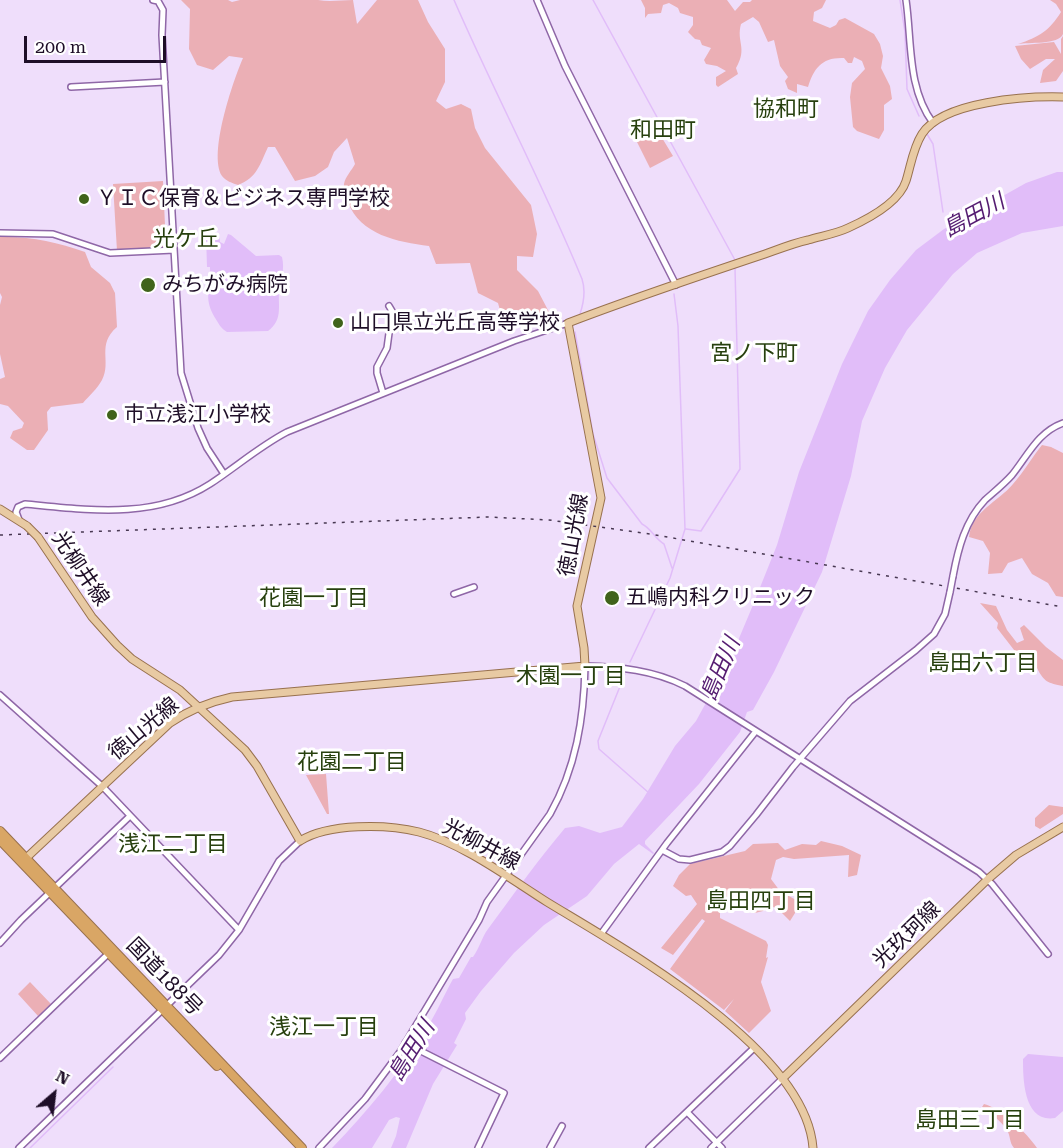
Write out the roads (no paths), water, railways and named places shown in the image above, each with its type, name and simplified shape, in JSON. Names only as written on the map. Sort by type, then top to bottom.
[{"type":"highway","name":"国道188号","points":[[0,831],[24,861]]},
{"type":"highway","name":"国道188号","points":[[0,840],[53,890],[296,1148]]},
{"type":"highway","name":"国道188号","points":[[53,890],[109,953],[302,1148]]},
{"type":"main road","points":[[568,323],[805,240],[838,232],[895,200],[906,183],[918,141],[922,133],[933,123],[960,111],[993,101],[1063,97]]},
{"type":"main road","name":"徳山光線","points":[[24,861],[170,723],[199,707],[232,698],[585,666],[577,606],[601,498],[568,323]]},
{"type":"main road","name":"光柳井線","points":[[0,509],[20,520],[38,537],[103,631],[132,658],[180,690],[244,750],[257,766],[300,841],[309,835],[332,828],[403,829],[419,832],[445,842],[508,878],[646,962],[692,994],[754,1048],[783,1079],[804,1112],[813,1148]]},
{"type":"main road","name":"光玖珂線","points":[[783,1079],[988,879],[1016,855],[1063,827]]},
{"type":"street","points":[[153,0],[158,1],[163,10],[181,373],[198,428],[207,448],[224,474]]},
{"type":"street","points":[[537,0],[565,66],[676,285]]},
{"type":"street","points":[[906,0],[915,86],[923,109],[933,123]]},
{"type":"street","points":[[71,87],[165,81]]},
{"type":"street","points":[[0,233],[52,234],[110,253],[174,250]]},
{"type":"street","points":[[383,393],[377,367],[387,348],[392,311],[389,306]]},
{"type":"street","points":[[20,520],[16,512],[18,507],[25,504],[120,511],[174,502],[192,494],[287,432],[514,341],[568,323]]},
{"type":"street","points":[[662,850],[683,860],[722,852],[730,846],[799,759],[850,701],[928,641],[945,614],[960,543],[976,511],[1012,475],[1038,440],[1053,426],[1063,423]]},
{"type":"street","points":[[454,594],[474,587]]},
{"type":"street","points":[[319,1148],[365,1099],[407,1044],[479,920],[487,902],[508,878],[550,814],[570,771],[582,714],[585,666],[631,669],[669,678],[685,686],[988,879],[1048,954]]},
{"type":"street","points":[[0,695],[103,787],[239,930]]},
{"type":"street","points":[[598,933],[754,730]]},
{"type":"street","points":[[0,944],[130,816]]},
{"type":"street","points":[[19,1148],[219,955],[239,930],[270,873],[289,849],[300,841]]},
{"type":"street","points":[[0,1058],[109,953]]},
{"type":"street","points":[[407,1044],[504,1094],[478,1148]]},
{"type":"street","points":[[649,1148],[754,1048]]},
{"type":"street","points":[[711,1148],[783,1079]]},
{"type":"street","points":[[687,1112],[722,1148]]},
{"type":"street","points":[[550,1148],[562,1126]]},
{"type":"water","name":"島田川","points":[[1063,172],[1063,226],[1022,233],[977,253],[953,274],[907,330],[885,368],[862,421],[851,476],[822,572],[774,672],[753,710],[747,712],[740,732],[699,784],[645,841],[654,853],[639,844],[614,864],[587,896],[544,925],[514,953],[481,991],[465,1013],[466,1019],[454,1043],[457,1045],[433,1084],[406,1148],[391,1148],[400,1118],[396,1117],[389,1120],[372,1148],[332,1148],[395,1076],[431,1022],[453,979],[459,978],[488,929],[565,828],[579,826],[600,833],[622,827],[643,799],[675,746],[696,721],[732,655],[753,605],[777,545],[799,472],[842,364],[868,311],[890,280],[916,250],[944,229],[1026,183]]},
{"type":"water","points":[[216,233],[219,235],[220,242],[224,244],[228,234],[231,235],[256,256],[279,255],[282,257],[279,313],[273,327],[268,331],[227,332],[212,313],[208,300],[210,267],[207,267],[206,235]]},
{"type":"water","points":[[1028,1054],[1063,1057],[1063,1111],[1055,1118],[1045,1118],[1037,1114],[1027,1099],[1023,1059]]},
{"type":"waterway","points":[[454,0],[582,279],[584,296],[580,314]]},
{"type":"waterway","points":[[593,0],[735,260]]},
{"type":"waterway","points":[[900,0],[905,32],[907,89],[919,116]]},
{"type":"waterway","name":"島田川","points":[[927,134],[933,144],[943,212]]},
{"type":"waterway","points":[[686,529],[701,531],[740,469],[735,268]]},
{"type":"waterway","points":[[630,662],[670,578],[685,529],[678,326],[674,294]]},
{"type":"waterway","points":[[575,332],[593,434],[607,478],[642,524],[664,544],[672,568]]},
{"type":"waterway","points":[[625,674],[598,741],[599,749],[649,793]]},
{"type":"waterway","points":[[30,1148],[113,1067]]},
{"type":"railway","points":[[0,535],[488,517],[549,520],[650,534],[1063,607]]},
{"type":"place","name":"ＹＩＣ保育＆ビジネス専門学校","points":[[84,199]]},
{"type":"place","name":"みちがみ病院","points":[[148,285]]},
{"type":"place","name":"山口県立光丘高等学校","points":[[338,323]]},
{"type":"place","name":"市立浅江小学校","points":[[112,415]]},
{"type":"place","name":"五嶋内科クリニック","points":[[612,598]]},
{"type":"district","name":"協和町","points":[[786,110]]},
{"type":"district","name":"和田町","points":[[663,131]]},
{"type":"district","name":"光ケ丘","points":[[186,240]]},
{"type":"district","name":"宮ノ下町","points":[[754,354]]},
{"type":"district","name":"花園一丁目","points":[[314,599]]},
{"type":"district","name":"島田六丁目","points":[[983,664]]},
{"type":"district","name":"木園一丁目","points":[[571,677]]},
{"type":"district","name":"花園二丁目","points":[[352,763]]},
{"type":"district","name":"浅江二丁目","points":[[173,845]]},
{"type":"district","name":"島田四丁目","points":[[761,902]]},
{"type":"district","name":"浅江一丁目","points":[[324,1028]]},
{"type":"district","name":"島田三丁目","points":[[970,1121]]}]
